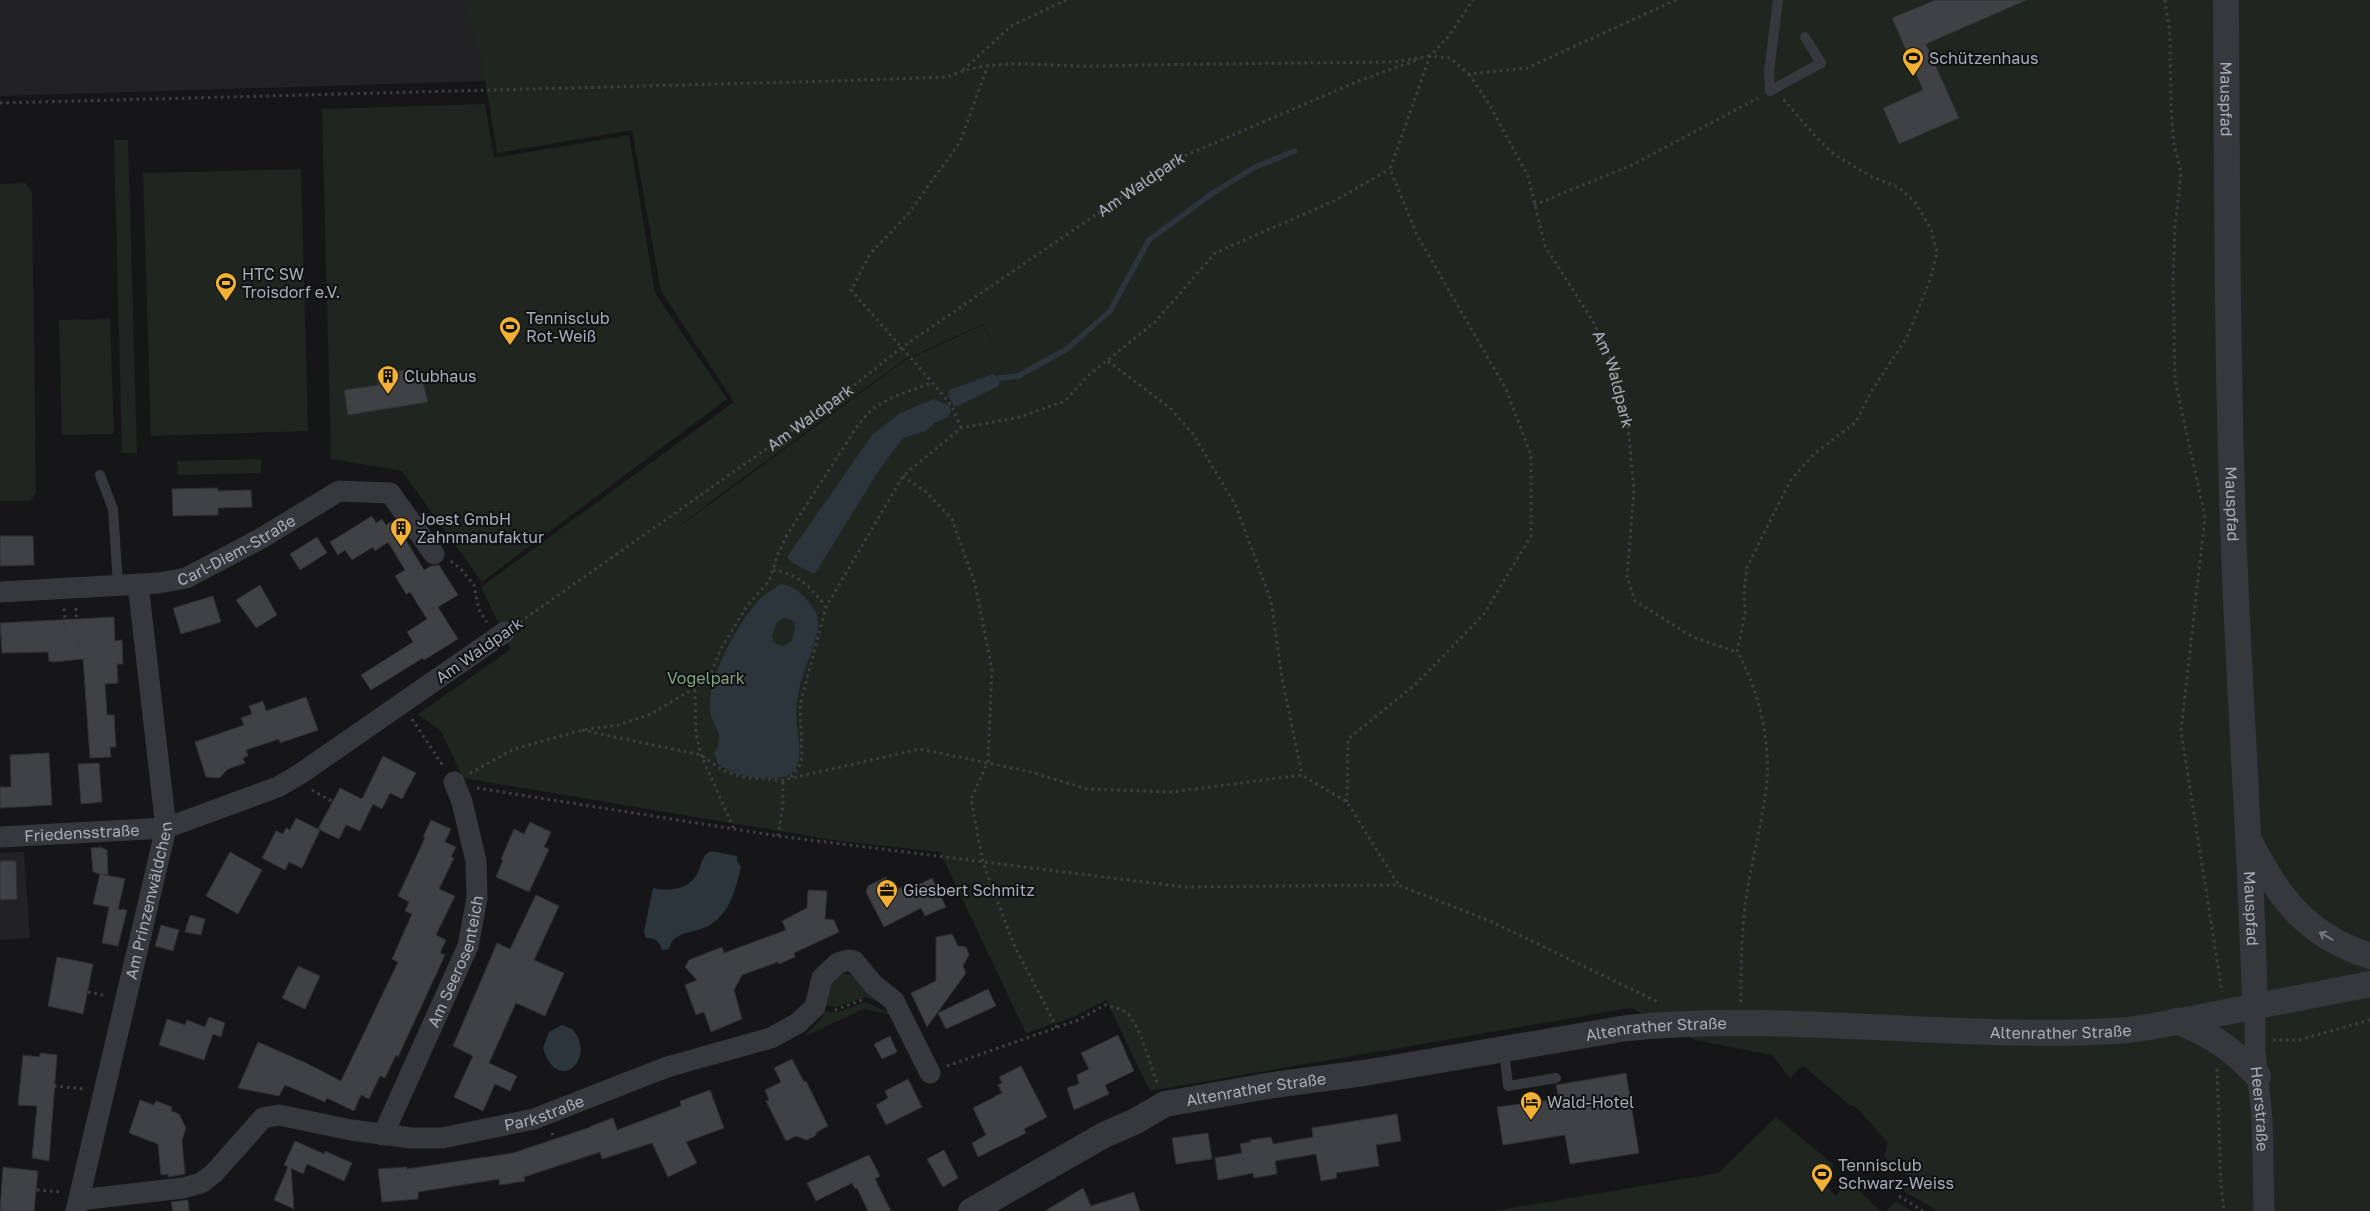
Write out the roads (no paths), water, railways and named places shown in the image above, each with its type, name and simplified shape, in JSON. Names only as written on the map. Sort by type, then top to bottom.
[{"type":"street","name":"Mauspfad","points":[[2226,0],[2227,258],[2234,553],[2248,799],[2255,1007]]},
{"type":"street","name":"Carl-Diem-Straße","points":[[0,592],[128,585],[179,580],[260,539],[340,491],[390,493],[434,554]]},
{"type":"street","name":"Am Prinzenwäldchen","points":[[78,1206],[166,828],[128,585]]},
{"type":"street","name":"Am Waldpark","points":[[166,828],[278,787],[404,703],[501,634]]},
{"type":"street","name":"Am Seerosenteich","points":[[383,1134],[468,946],[477,898],[476,860],[462,802],[454,782]]},
{"type":"street","name":"Friedensstraße","points":[[0,837],[166,828]]},
{"type":"street","points":[[2248,840],[2264,868],[2302,919],[2319,933],[2370,956]]},
{"type":"street","name":"Parkstraße","points":[[78,1206],[183,1188],[200,1183],[214,1173],[263,1118],[279,1115],[411,1138],[442,1138],[534,1118],[667,1067],[771,1038],[798,1023],[815,1008],[822,978],[838,963],[849,960],[854,961],[873,984],[894,1001],[930,1073]]},
{"type":"street","name":"Altenrather Straße","points":[[971,1211],[1104,1135],[1136,1121],[1165,1104],[1627,1028],[1661,1025],[1741,1023],[2030,1033],[2117,1031],[2176,1022],[2370,984]]},
{"type":"street","name":"Heerstraße","points":[[2255,1007],[2255,1040],[2262,1118],[2264,1211]]},
{"type":"street","points":[[2176,1022],[2222,1042],[2258,1076]]},
{"type":"lane","points":[[1778,0],[1769,72],[1770,91],[1821,63],[1805,37]]},
{"type":"lane","points":[[100,475],[113,509],[128,585]]},
{"type":"lane","points":[[1503,1049],[1508,1086],[1556,1078]]},
{"type":"waterway","points":[[1000,378],[1018,376],[1067,349],[1110,311],[1149,240],[1210,195],[1255,167],[1295,151]]},
{"type":"place","name":"Schützenhaus","points":[[1913,77]]},
{"type":"place","name":"HTC SW Troisdorf e.V.","points":[[226,302]]},
{"type":"place","name":"Tennisclub Rot-Weiß","points":[[510,346]]},
{"type":"place","name":"Clubhaus","points":[[388,395]]},
{"type":"place","name":"Joest GmbH Zahnmanufaktur","points":[[401,547]]},
{"type":"place","name":"Giesbert Schmitz","points":[[887,909]]},
{"type":"place","name":"Wald-Hotel","points":[[1531,1121]]},
{"type":"place","name":"Tennisclub Schwarz-Weiss","points":[[1822,1193]]},
{"type":"park label","name":"Vogelpark","points":[[706,678]]}]
